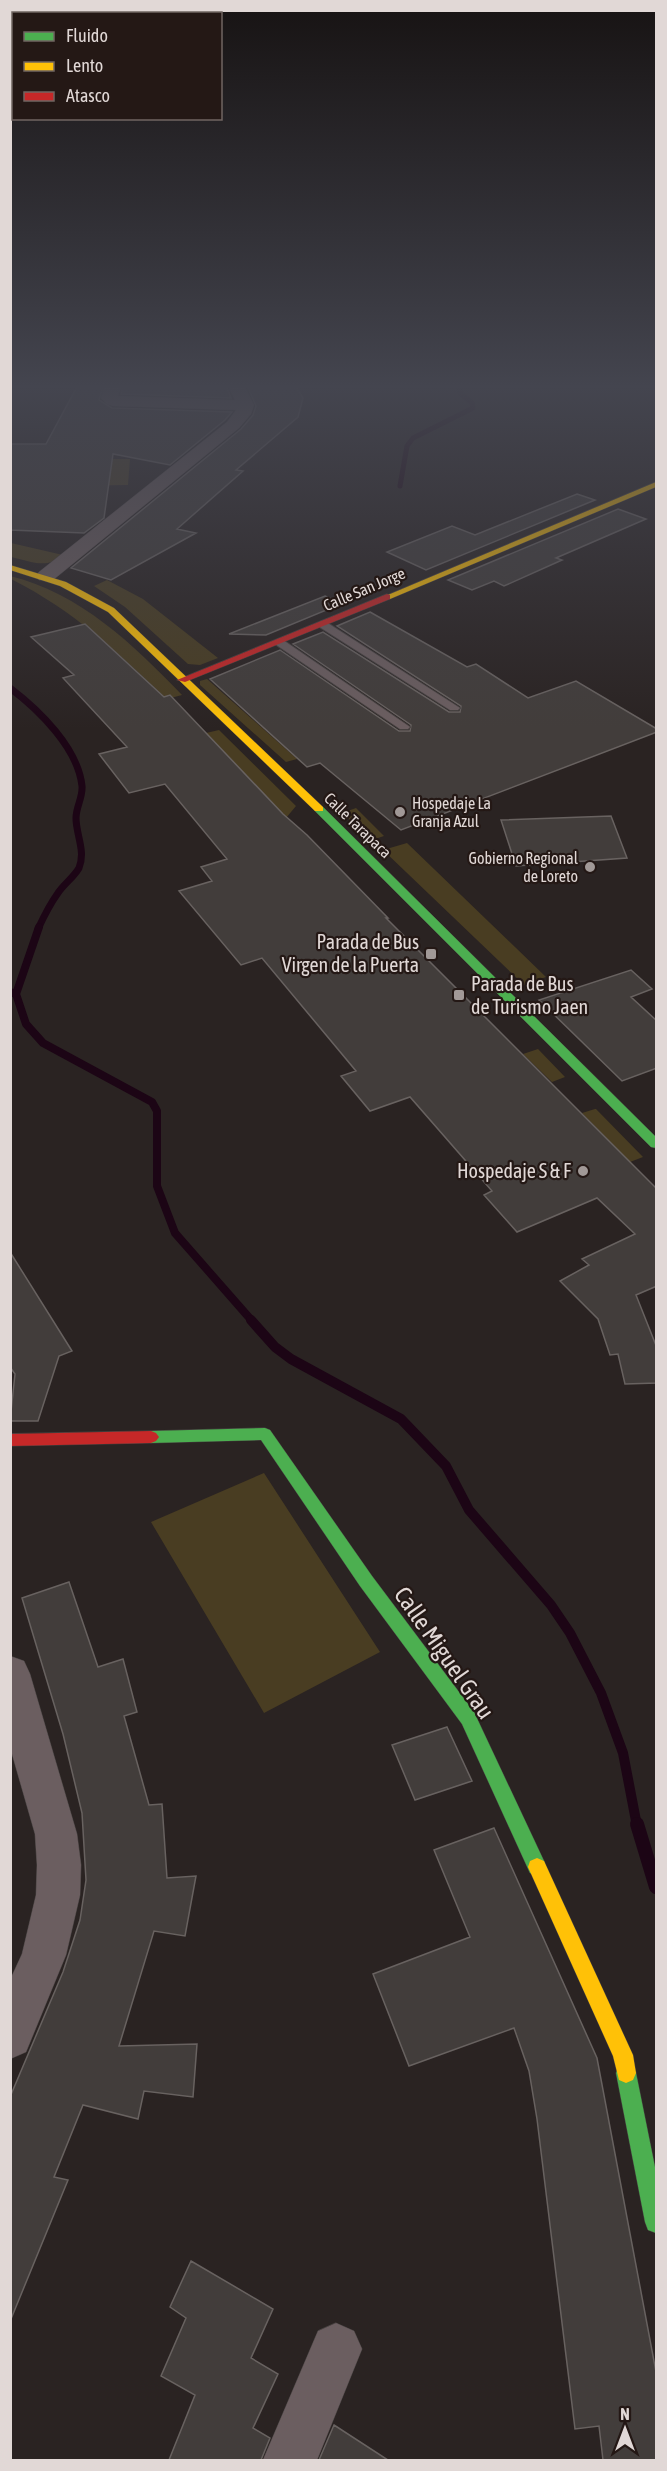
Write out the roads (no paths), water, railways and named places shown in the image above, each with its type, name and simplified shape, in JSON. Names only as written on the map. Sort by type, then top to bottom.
[{"type":"street","points":[[46,576],[143,498]]},
{"type":"street","name":"Calle San Jorge","points":[[182,680],[279,642],[623,498]]},
{"type":"street","name":"Calle Tarapaca","points":[[10,567],[46,576],[76,587],[111,610],[339,829],[657,1144]]},
{"type":"street","name":"Calle Miguel Grau","points":[[10,1440],[265,1434],[366,1581],[468,1719],[623,2055],[657,2222]]},
{"type":"street","points":[[10,1674],[56,1834],[59,1865],[58,1896],[44,1955],[10,2036]]},
{"type":"street","points":[[290,2460],[336,2349]]},
{"type":"lane","points":[[322,624],[454,708]]},
{"type":"lane","points":[[279,642],[404,726]]},
{"type":"waterway","points":[[10,688],[33,707],[65,744],[79,772],[82,786],[76,818],[81,862],[79,868],[55,897],[38,929]]},
{"type":"waterway","points":[[16,994],[39,927]]},
{"type":"waterway","points":[[10,992],[16,994]]},
{"type":"waterway","points":[[16,994],[26,1024],[43,1043],[152,1102],[157,1111],[157,1186],[175,1233],[253,1322]]},
{"type":"waterway","points":[[251,1320],[275,1347],[291,1359],[401,1419],[446,1466],[469,1510],[551,1605],[570,1633],[601,1693],[623,1753],[637,1826]]},
{"type":"waterway","points":[[637,1824],[656,1887]]},
{"type":"place","name":"Hospedaje La Granja Azul","points":[[400,812]]},
{"type":"place","name":"Gobierno Regional de Loreto","points":[[590,867]]},
{"type":"place","name":"Parada de Bus Virgen de la Puerta","points":[[431,954]]},
{"type":"place","name":"Parada de Bus de Turismo Jaen","points":[[459,995]]},
{"type":"place","name":"Hospedaje S & F","points":[[583,1171]]}]
